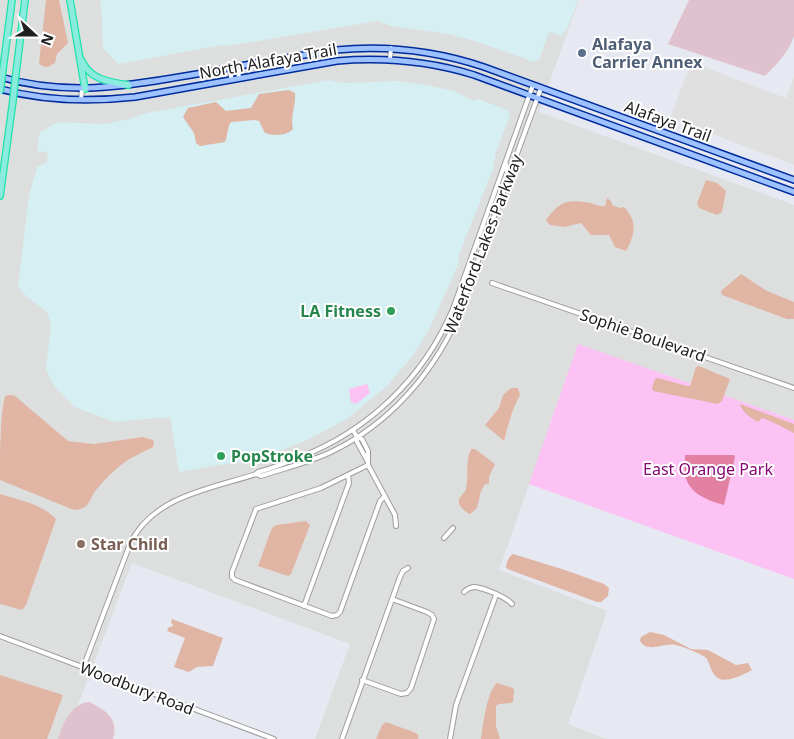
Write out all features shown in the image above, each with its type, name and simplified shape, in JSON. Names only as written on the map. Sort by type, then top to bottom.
[{"type":"highway","points":[[0,91],[12,0]]},
{"type":"highway","points":[[0,196],[25,0]]},
{"type":"highway","points":[[70,0],[84,89]]},
{"type":"highway","points":[[79,54],[85,67],[99,79],[128,86]]},
{"type":"main road","name":"North Alafaya Trail","points":[[0,77],[37,85],[84,89],[128,86],[336,50],[391,48],[452,57],[533,85]]},
{"type":"main road","name":"North Alafaya Trail","points":[[0,91],[36,97],[81,100],[134,97],[336,62],[390,59],[419,62],[455,70],[537,98]]},
{"type":"main road","name":"Alafaya Trail","points":[[533,85],[794,180]]},
{"type":"main road","points":[[84,89],[88,100]]},
{"type":"main road","name":"Alafaya Trail","points":[[537,98],[794,192]]},
{"type":"street","points":[[384,48],[384,59]]},
{"type":"street","points":[[390,59],[391,48]]},
{"type":"street","points":[[238,67],[239,78]]},
{"type":"street","points":[[231,68],[231,80]]},
{"type":"street","name":"Waterford Lakes Parkway","points":[[83,668],[134,535],[145,521],[174,500],[256,474],[316,451],[353,430],[392,400],[424,362],[441,335],[453,309],[533,85]]},
{"type":"street","name":"Waterford Lakes Parkway","points":[[256,474],[261,476],[322,455],[357,437],[382,419],[403,400],[430,367],[442,350],[456,321],[541,88]]},
{"type":"street","points":[[81,100],[84,89]]},
{"type":"street","points":[[638,136],[643,125]]},
{"type":"street","points":[[497,210],[496,203],[507,173],[505,163]]},
{"type":"street","points":[[747,175],[750,164]]},
{"type":"street","name":"Sophie Boulevard","points":[[492,283],[794,388]]},
{"type":"street","points":[[424,362],[430,367]]},
{"type":"street","points":[[353,430],[357,437],[362,439],[368,451],[368,463],[396,517],[396,526]]},
{"type":"street","points":[[368,463],[316,490],[256,509],[232,572],[232,577],[235,580],[332,616],[339,614],[380,501],[385,496]]},
{"type":"street","points":[[304,606],[349,483],[348,475]]},
{"type":"street","points":[[444,538],[453,528]]},
{"type":"street","points":[[342,739],[401,574],[408,568]]},
{"type":"street","points":[[464,592],[474,587],[506,599],[512,604]]},
{"type":"street","points":[[450,739],[455,709],[496,595]]},
{"type":"street","points":[[362,680],[405,694],[411,688],[433,625],[433,617],[427,612],[392,600]]},
{"type":"street","name":"Woodbury Road","points":[[0,636],[274,739]]},
{"type":"shaded area","points":[[0,0],[579,0],[539,112],[794,205],[794,420],[578,345],[499,570],[607,611],[568,724],[606,739],[315,739],[350,644],[132,563],[65,739],[0,739]]},
{"type":"shaded area","points":[[46,0],[59,0],[68,43],[57,54],[55,63],[48,67],[42,66],[39,63]]},
{"type":"shaded area","points":[[100,0],[578,0],[568,27],[561,36],[549,32],[540,58],[534,62],[475,41],[448,34],[391,26],[377,21],[234,45],[217,46],[118,64],[103,48]]},
{"type":"shaded area","points":[[689,0],[794,0],[794,36],[792,42],[782,58],[765,76],[668,44]]},
{"type":"shaded area","points":[[691,62],[786,98],[794,77],[794,165],[670,118]]},
{"type":"shaded area","points":[[329,80],[344,83],[397,81],[426,85],[454,91],[474,101],[478,99],[508,110],[510,115],[496,152],[493,169],[459,254],[458,265],[429,330],[414,354],[388,385],[347,419],[305,441],[287,448],[248,460],[179,472],[170,417],[114,422],[75,407],[54,386],[46,370],[51,324],[47,312],[26,296],[18,286],[29,195],[37,167],[47,162],[48,153],[37,151],[40,132],[58,122],[104,124],[147,113]]},
{"type":"shaded area","points":[[289,90],[295,93],[293,129],[283,134],[272,135],[265,133],[259,121],[231,122],[225,142],[200,146],[196,143],[194,133],[183,117],[188,108],[216,102],[226,111],[251,108],[259,94]]},
{"type":"shaded area","points":[[706,180],[717,183],[726,191],[722,212],[717,215],[699,208],[697,203]]},
{"type":"shaded area","points":[[607,198],[611,201],[612,205],[620,208],[624,207],[633,223],[633,234],[626,251],[615,247],[609,235],[591,235],[581,223],[564,227],[550,225],[546,220],[555,209],[564,203],[575,201],[605,206]]},
{"type":"shaded area","points":[[741,274],[767,291],[794,302],[794,319],[787,319],[722,295],[721,291]]},
{"type":"shaded area","points":[[699,366],[730,379],[722,401],[718,404],[653,391],[655,379],[658,378],[690,386],[696,367]]},
{"type":"shaded area","points":[[511,388],[518,388],[520,395],[512,411],[504,441],[485,425],[499,408],[503,395]]},
{"type":"shaded area","points":[[5,396],[15,396],[68,441],[94,444],[143,437],[153,440],[153,447],[121,465],[99,486],[86,506],[74,510],[0,480],[2,414]]},
{"type":"shaded area","points":[[740,404],[794,424],[794,433],[762,418],[758,422],[745,412]]},
{"type":"shaded area","points":[[471,449],[475,449],[495,464],[489,477],[489,484],[485,484],[481,491],[477,508],[470,514],[462,508],[459,501],[466,489],[468,459]]},
{"type":"shaded area","points":[[0,494],[37,506],[56,519],[26,605],[22,610],[0,604]]},
{"type":"shaded area","points":[[306,521],[310,525],[291,574],[288,576],[258,566],[272,528],[276,525]]},
{"type":"shaded area","points":[[513,554],[604,584],[609,588],[608,596],[601,602],[597,602],[510,570],[506,566]]},
{"type":"shaded area","points":[[172,619],[223,638],[213,666],[197,667],[189,672],[174,667],[185,638],[167,631],[169,627],[172,627]]},
{"type":"shaded area","points":[[650,632],[664,635],[691,649],[708,650],[736,665],[748,663],[752,670],[732,679],[722,680],[714,674],[706,658],[702,655],[671,644],[652,647],[643,645],[640,641],[641,637]]},
{"type":"shaded area","points":[[0,675],[63,695],[47,739],[0,739]]},
{"type":"shaded area","points":[[497,683],[513,688],[513,702],[496,706],[496,726],[500,739],[481,739],[488,701]]},
{"type":"shaded area","points":[[89,702],[101,708],[110,716],[114,726],[113,739],[58,739],[65,721],[73,710],[77,706]]},
{"type":"shaded area","points":[[386,722],[416,733],[419,736],[418,739],[376,739],[382,725]]},
{"type":"green space","name":"East Orange Park","points":[[578,344],[794,420],[794,579],[529,484]]},
{"type":"green space","points":[[367,384],[370,393],[356,404],[351,402],[349,389]]},
{"type":"green space","points":[[685,455],[734,455],[724,505],[705,498],[690,487],[685,475]]},
{"type":"place","name":"Alafaya Carrier Annex","points":[[582,53]]},
{"type":"place","name":"LA Fitness","points":[[391,311]]},
{"type":"place","name":"PopStroke","points":[[221,456]]},
{"type":"place","name":"Star Child","points":[[81,544]]}]
